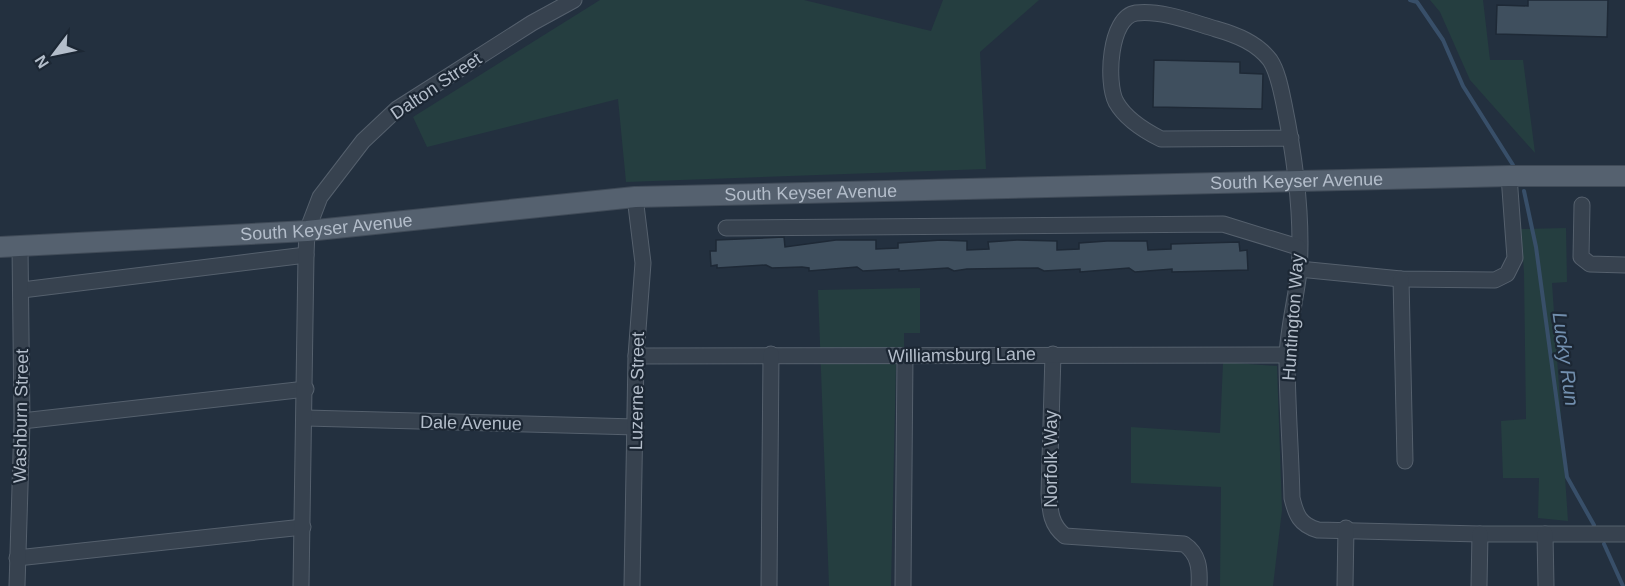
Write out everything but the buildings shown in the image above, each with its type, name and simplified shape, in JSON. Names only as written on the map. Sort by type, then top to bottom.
[{"type":"main road","name":"South Keyser Avenue","points":[[0,246],[20,247],[307,231],[635,197],[1509,176],[1625,176]]},
{"type":"street","name":"Dalton Street","points":[[302,586],[307,231],[320,197],[363,141],[397,109],[532,23],[574,0]]},
{"type":"street","name":"Huntington Way","points":[[1291,138],[1161,139],[1146,131],[1124,112],[1113,96],[1112,54],[1118,27],[1123,19],[1135,13],[1166,15],[1242,38],[1261,49],[1272,63],[1280,86],[1291,138],[1298,181],[1299,269],[1287,355],[1292,498],[1295,512],[1307,527],[1318,530],[1346,528]]},
{"type":"street","points":[[1299,269],[1401,279],[1495,280],[1507,274],[1515,258],[1509,176]]},
{"type":"street","name":"Luzerne Street","points":[[632,586],[636,356],[643,263],[635,197]]},
{"type":"street","points":[[1582,205],[1581,256],[1590,264],[1625,265]]},
{"type":"street","points":[[726,228],[1223,224],[1299,247]]},
{"type":"street","name":"Washburn Street","points":[[17,586],[21,421],[20,247]]},
{"type":"street","points":[[22,290],[306,255]]},
{"type":"street","points":[[1401,279],[1405,461]]},
{"type":"street","points":[[769,586],[771,354]]},
{"type":"street","name":"Norfolk Way","points":[[1053,354],[1049,494],[1051,516],[1056,529],[1065,536],[1184,544],[1193,550],[1197,560],[1199,586]]},
{"type":"street","name":"Williamsburg Lane","points":[[636,356],[1287,355]]},
{"type":"street","points":[[903,586],[905,356]]},
{"type":"street","points":[[21,421],[306,389]]},
{"type":"street","name":"Dale Avenue","points":[[306,412],[636,427]]},
{"type":"street","points":[[17,558],[303,526]]},
{"type":"street","points":[[1345,586],[1346,528],[1480,534],[1625,534]]},
{"type":"street","points":[[1479,586],[1480,534]]},
{"type":"street","points":[[1545,534],[1546,586]]},
{"type":"green space","points":[[600,0],[804,0],[931,31],[943,0],[1039,0],[980,52],[986,169],[626,182],[618,99],[427,147],[413,117]]},
{"type":"green space","points":[[1430,0],[1483,0],[1490,60],[1523,60],[1535,153],[1470,80],[1440,12]]},
{"type":"green space","points":[[1566,228],[1567,282],[1552,283],[1568,521],[1538,518],[1539,478],[1503,478],[1501,421],[1526,419],[1524,273],[1521,229]]},
{"type":"green space","points":[[920,288],[920,333],[904,333],[904,351],[896,363],[891,586],[829,586],[818,290]]},
{"type":"green space","points":[[1223,362],[1277,366],[1282,510],[1273,586],[1220,586],[1221,487],[1131,483],[1131,427],[1220,433]]},
{"type":"waterway","name":"Lucky Run","points":[[1410,0],[1417,2],[1443,40],[1463,86],[1513,165]]},
{"type":"waterway","name":"Lucky Run","points":[[1524,191],[1536,247],[1567,477],[1594,525]]},
{"type":"waterway","name":"Lucky Run","points":[[1604,544],[1623,586]]}]
